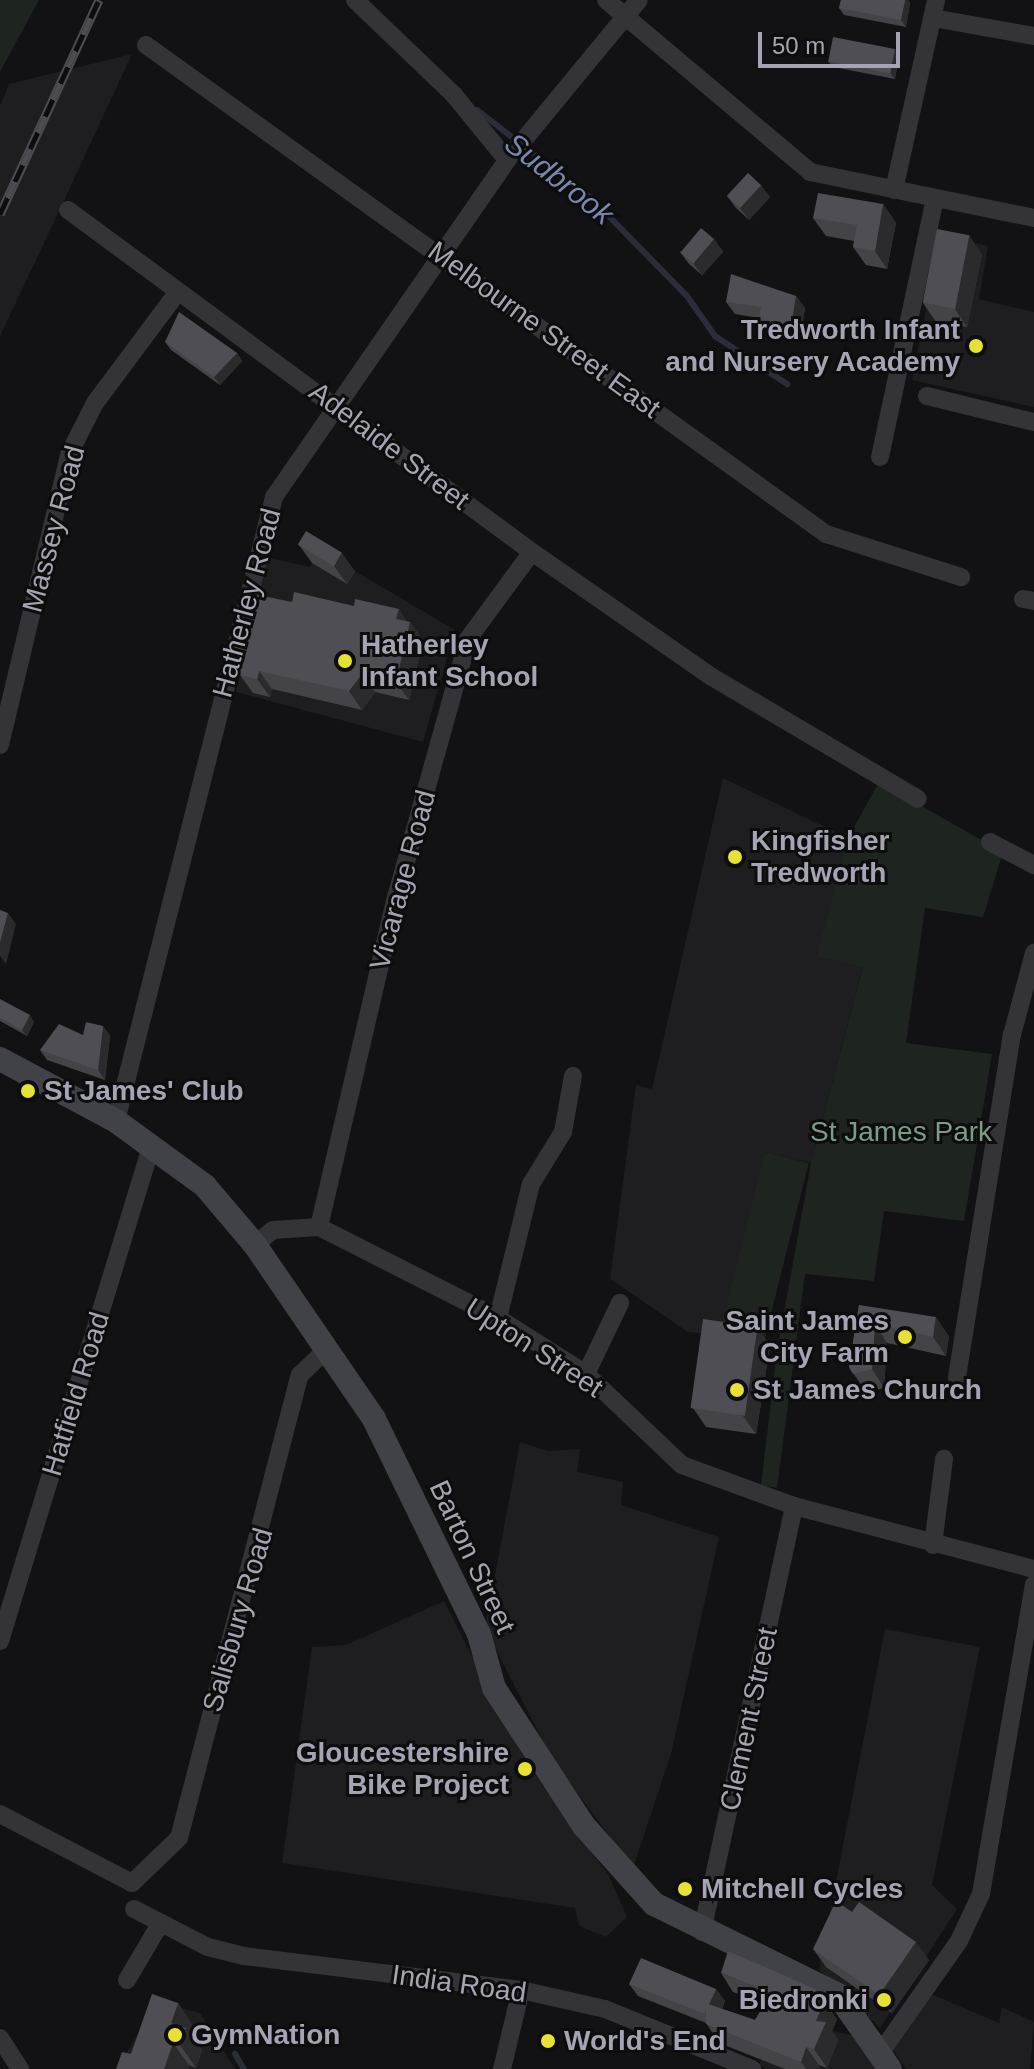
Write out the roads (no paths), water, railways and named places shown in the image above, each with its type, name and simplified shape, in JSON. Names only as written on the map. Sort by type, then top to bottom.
[{"type":"main road","name":"Barton Street","points":[[0,1059],[116,1121],[205,1186],[255,1245],[374,1419],[525,1744],[584,1826],[654,1904],[702,1932],[820,1981],[854,2010],[885,2060]]},
{"type":"street","points":[[355,0],[454,95],[508,159]]},
{"type":"street","points":[[606,0],[810,172],[1034,218]]},
{"type":"street","name":"Hatherley Road","points":[[116,1121],[264,526],[274,497],[508,159],[639,0]]},
{"type":"street","points":[[894,190],[935,9],[1034,36]]},
{"type":"street","name":"Melbourne Street East","points":[[146,45],[826,534],[961,577]]},
{"type":"street","points":[[880,457],[935,199]]},
{"type":"street","name":"Adelaide Street","points":[[68,210],[532,552],[712,677],[918,799]]},
{"type":"street","name":"Massey Road","points":[[0,745],[70,452],[95,403],[177,293]]},
{"type":"street","points":[[927,396],[1034,422]]},
{"type":"street","name":"Vicarage Road","points":[[319,1227],[395,901],[468,639],[532,552]]},
{"type":"street","points":[[990,842],[1034,865]]},
{"type":"street","points":[[957,1377],[1012,1035],[1034,953]]},
{"type":"street","points":[[498,1318],[531,1184],[563,1132],[573,1076]]},
{"type":"street","name":"Hatfield Road","points":[[0,1641],[151,1147]]},
{"type":"street","points":[[255,1245],[273,1230],[319,1227]]},
{"type":"street","name":"Upton Street","points":[[319,1227],[498,1318],[586,1374],[682,1465],[794,1506],[933,1545],[1034,1569]]},
{"type":"street","points":[[586,1374],[620,1303]]},
{"type":"street","name":"Salisbury Road","points":[[0,1814],[132,1883],[179,1838],[300,1375],[327,1349]]},
{"type":"street","points":[[933,1545],[944,1459]]},
{"type":"street","name":"Clement Street","points":[[702,1932],[794,1506]]},
{"type":"street","points":[[885,2060],[959,1941],[981,1894],[1034,1585]]},
{"type":"street","name":"India Road","points":[[134,1909],[160,1924],[244,1956],[521,1990],[605,2009],[752,2069]]},
{"type":"street","points":[[127,1980],[160,1924]]},
{"type":"street","points":[[502,2069],[521,1990]]},
{"type":"street","points":[[0,2038],[20,2069]]},
{"type":"waterway","name":"Sudbrook","points":[[477,110],[591,198],[687,296],[715,336],[787,384]]},
{"type":"waterway","points":[[235,2054],[244,2069]]},
{"type":"railway","points":[[0,214],[99,0]]},
{"type":"place","name":"Tredworth Infant and Nursery Academy","points":[[976,346]]},
{"type":"place","name":"Hatherley Infant School","points":[[345,661]]},
{"type":"place","name":"Kingfisher Tredworth","points":[[735,857]]},
{"type":"place","name":"St James' Club","points":[[28,1091]]},
{"type":"place","name":"Saint James City Farm","points":[[905,1337]]},
{"type":"place","name":"St James Church","points":[[737,1390]]},
{"type":"place","name":"Gloucestershire Bike Project","points":[[525,1769]]},
{"type":"place","name":"Mitchell Cycles","points":[[685,1889]]},
{"type":"place","name":"Biedronki","points":[[884,2000]]},
{"type":"place","name":"GymNation","points":[[175,2035]]},
{"type":"place","name":"World's End","points":[[548,2041]]},
{"type":"park label","name":"St James Park","points":[[901,1132]]}]
